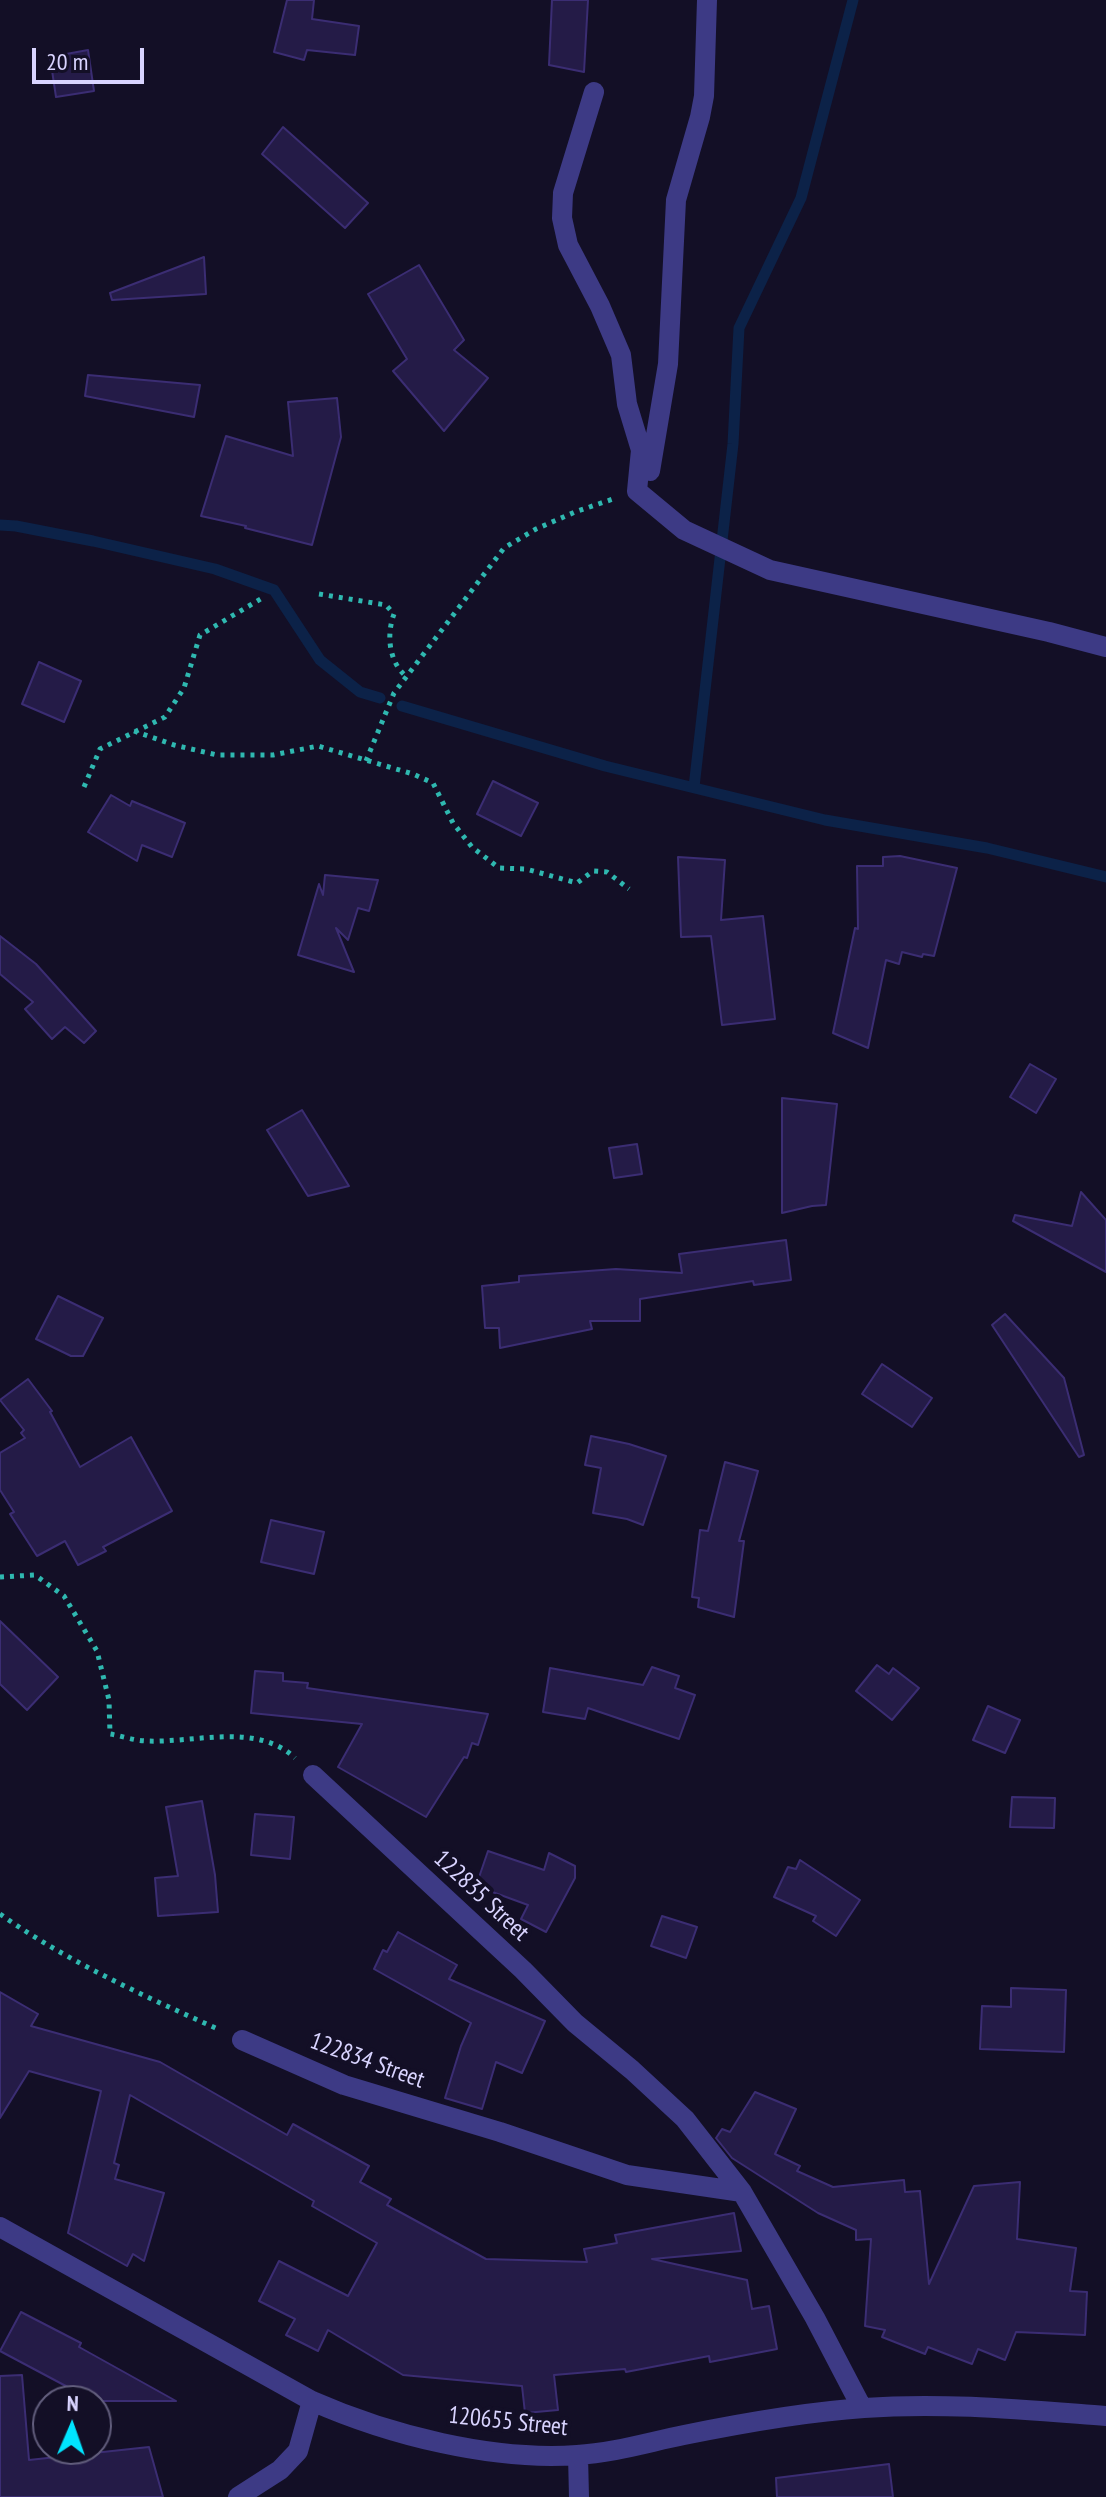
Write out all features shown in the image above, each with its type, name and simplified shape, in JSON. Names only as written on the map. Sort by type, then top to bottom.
[{"type":"street","points":[[641,495],[668,364],[676,200],[704,96],[707,0]]},
{"type":"street","points":[[594,92],[563,193],[562,218],[568,245],[621,355],[627,404],[641,450],[641,495]]},
{"type":"street","points":[[641,495],[684,530],[770,570],[1106,647]]},
{"type":"street","name":"122835 Street","points":[[313,1775],[523,1970],[575,2023],[685,2119],[742,2192],[815,2318],[862,2408]]},
{"type":"street","name":"122834 Street","points":[[242,2040],[344,2085],[500,2132],[627,2175],[742,2192]]},
{"type":"street","name":"120655 Street","points":[[0,2227],[312,2401],[397,2432],[465,2446],[528,2456],[578,2455],[778,2418],[862,2408],[931,2405],[1106,2416]]},
{"type":"street","points":[[238,2497],[280,2470],[298,2451],[312,2401]]},
{"type":"street","points":[[578,2455],[579,2497]]},
{"type":"path","points":[[366,761],[394,693],[504,548],[536,529],[575,512],[641,495]]},
{"type":"path","points":[[319,594],[386,605],[394,614],[388,629],[391,647],[398,670],[407,677]]},
{"type":"path","points":[[84,787],[100,749],[165,717],[184,688],[200,635],[264,597]]},
{"type":"path","points":[[134,731],[217,755],[273,755],[318,746],[413,774],[433,783],[453,823],[472,847],[499,868],[526,869],[577,883],[593,871],[607,872],[629,889]]},
{"type":"path","points":[[0,1577],[35,1575],[64,1596],[97,1651],[109,1700],[110,1734],[146,1741],[244,1737],[285,1748],[313,1775]]},
{"type":"path","points":[[0,1914],[37,1940],[140,1994],[242,2040]]},
{"type":"building","points":[[287,0],[314,0],[312,19],[359,26],[355,55],[307,50],[304,60],[274,52]]},
{"type":"building","points":[[552,0],[588,0],[584,72],[549,65]]},
{"type":"building","points":[[88,50],[94,91],[56,97],[50,57]]},
{"type":"building","points":[[283,127],[368,203],[345,228],[262,154]]},
{"type":"building","points":[[204,257],[206,294],[112,300],[110,293]]},
{"type":"building","points":[[419,265],[464,340],[454,350],[488,378],[444,431],[393,371],[407,359],[368,294]]},
{"type":"building","points":[[88,375],[200,385],[194,417],[85,396]]},
{"type":"building","points":[[337,398],[341,437],[312,545],[201,516],[226,436],[293,456],[288,402]]},
{"type":"building","points":[[39,662],[81,681],[64,722],[22,704]]},
{"type":"building","points":[[493,781],[538,803],[521,836],[477,814]]},
{"type":"building","points":[[111,795],[130,806],[132,801],[185,823],[172,857],[142,845],[137,861],[88,832]]},
{"type":"building","points":[[900,856],[957,868],[934,956],[923,954],[922,957],[902,952],[899,964],[886,960],[868,1048],[833,1033],[855,928],[858,929],[857,866],[883,866],[883,857]]},
{"type":"building","points":[[678,857],[725,860],[721,920],[763,916],[775,1019],[722,1025],[711,936],[681,937]]},
{"type":"building","points":[[325,875],[378,880],[369,911],[358,908],[348,940],[336,928],[354,972],[298,955],[319,884],[323,895]]},
{"type":"building","points":[[0,936],[36,964],[96,1031],[84,1043],[65,1027],[52,1039],[25,1009],[33,1002],[0,974]]},
{"type":"building","points":[[1030,1064],[1056,1079],[1036,1113],[1010,1097]]},
{"type":"building","points":[[782,1098],[837,1104],[826,1205],[782,1213]]},
{"type":"building","points":[[302,1110],[349,1186],[308,1196],[267,1130]]},
{"type":"building","points":[[637,1144],[642,1174],[614,1178],[609,1148]]},
{"type":"building","points":[[1081,1192],[1106,1220],[1106,1272],[1013,1221],[1015,1215],[1072,1226]]},
{"type":"building","points":[[786,1240],[791,1280],[754,1285],[753,1281],[640,1299],[640,1321],[590,1321],[592,1329],[500,1348],[499,1328],[485,1328],[482,1286],[519,1282],[519,1276],[616,1269],[682,1273],[679,1254]]},
{"type":"building","points":[[58,1296],[103,1318],[83,1356],[71,1356],[36,1339]]},
{"type":"building","points":[[1005,1314],[1064,1378],[1084,1455],[1079,1457],[992,1325]]},
{"type":"building","points":[[882,1364],[932,1398],[912,1427],[862,1394]]},
{"type":"building","points":[[28,1379],[52,1411],[80,1467],[131,1437],[172,1511],[103,1547],[106,1551],[78,1565],[65,1541],[37,1556],[10,1514],[14,1512],[0,1490],[0,1453],[25,1438],[21,1433],[24,1430],[0,1400]]},
{"type":"building","points":[[591,1436],[666,1456],[643,1525],[593,1513],[601,1468],[585,1465]]},
{"type":"building","points":[[725,1462],[758,1471],[739,1541],[744,1541],[734,1617],[698,1607],[699,1598],[692,1597],[700,1530],[708,1531]]},
{"type":"building","points":[[271,1520],[324,1532],[314,1574],[261,1562]]},
{"type":"building","points":[[0,1621],[58,1677],[27,1710],[0,1684]]},
{"type":"building","points":[[877,1665],[889,1674],[893,1668],[919,1688],[892,1720],[856,1691]]},
{"type":"building","points":[[652,1667],[679,1676],[675,1688],[695,1695],[679,1739],[588,1708],[585,1719],[543,1712],[550,1668],[643,1685]]},
{"type":"building","points":[[255,1671],[283,1673],[283,1681],[308,1683],[307,1688],[488,1714],[478,1745],[472,1743],[467,1758],[464,1757],[426,1817],[338,1767],[362,1724],[251,1713]]},
{"type":"building","points":[[988,1706],[1020,1720],[1005,1753],[973,1740]]},
{"type":"building","points":[[1012,1797],[1055,1798],[1054,1828],[1010,1827]]},
{"type":"building","points":[[202,1801],[218,1912],[158,1916],[155,1878],[178,1876],[166,1807]]},
{"type":"building","points":[[255,1814],[294,1817],[290,1859],[251,1855]]},
{"type":"building","points":[[488,1851],[544,1870],[549,1853],[575,1866],[575,1878],[546,1932],[521,1919],[528,1905],[476,1886]]},
{"type":"building","points":[[800,1860],[860,1900],[836,1936],[813,1921],[816,1916],[774,1897],[788,1867],[796,1869]]},
{"type":"building","points":[[662,1916],[697,1927],[686,1958],[651,1946]]},
{"type":"building","points":[[398,1932],[457,1965],[449,1979],[545,2021],[522,2073],[496,2062],[482,2109],[445,2098],[471,2023],[374,1969],[383,1950],[387,1952]]},
{"type":"building","points":[[1011,1988],[1066,1990],[1064,2052],[980,2049],[982,2006],[1011,2007]]},
{"type":"building","points":[[0,1992],[38,2014],[31,2026],[160,2062],[287,2135],[293,2124],[369,2166],[360,2182],[391,2199],[387,2205],[486,2259],[587,2262],[584,2249],[617,2243],[615,2235],[734,2213],[741,2251],[652,2259],[747,2280],[752,2309],[769,2306],[777,2349],[710,2362],[709,2356],[626,2372],[625,2369],[554,2375],[558,2410],[525,2413],[522,2386],[403,2375],[328,2330],[318,2351],[286,2335],[295,2319],[259,2301],[279,2261],[348,2296],[377,2243],[312,2206],[314,2201],[130,2095],[114,2163],[119,2165],[115,2179],[164,2193],[144,2261],[133,2254],[127,2266],[68,2233],[101,2091],[29,2071],[0,2118]]},
{"type":"building","points":[[755,2092],[796,2109],[775,2154],[800,2166],[797,2171],[833,2187],[904,2180],[905,2192],[920,2191],[929,2284],[974,2186],[1020,2182],[1017,2239],[1076,2248],[1070,2291],[1087,2292],[1085,2335],[1016,2332],[1005,2360],[978,2349],[972,2364],[928,2347],[925,2354],[882,2337],[885,2330],[865,2326],[871,2239],[856,2240],[856,2230],[818,2213],[732,2158],[716,2138],[722,2129],[730,2132]]},
{"type":"building","points":[[21,2312],[81,2343],[79,2347],[176,2401],[112,2401],[112,2385],[64,2385],[0,2351]]},
{"type":"building","points":[[22,2375],[29,2460],[32,2460],[32,2465],[112,2465],[112,2451],[149,2447],[163,2497],[0,2497],[0,2376]]},
{"type":"building","points":[[889,2464],[893,2497],[777,2497],[776,2478]]},
{"type":"waterway","points":[[694,787],[733,444],[739,328],[801,198],[853,0]]},
{"type":"waterway","points":[[0,525],[93,541],[215,569],[274,590],[320,660],[360,692],[380,698]]},
{"type":"waterway","points":[[402,706],[605,766],[825,820],[987,848],[1106,877]]}]
